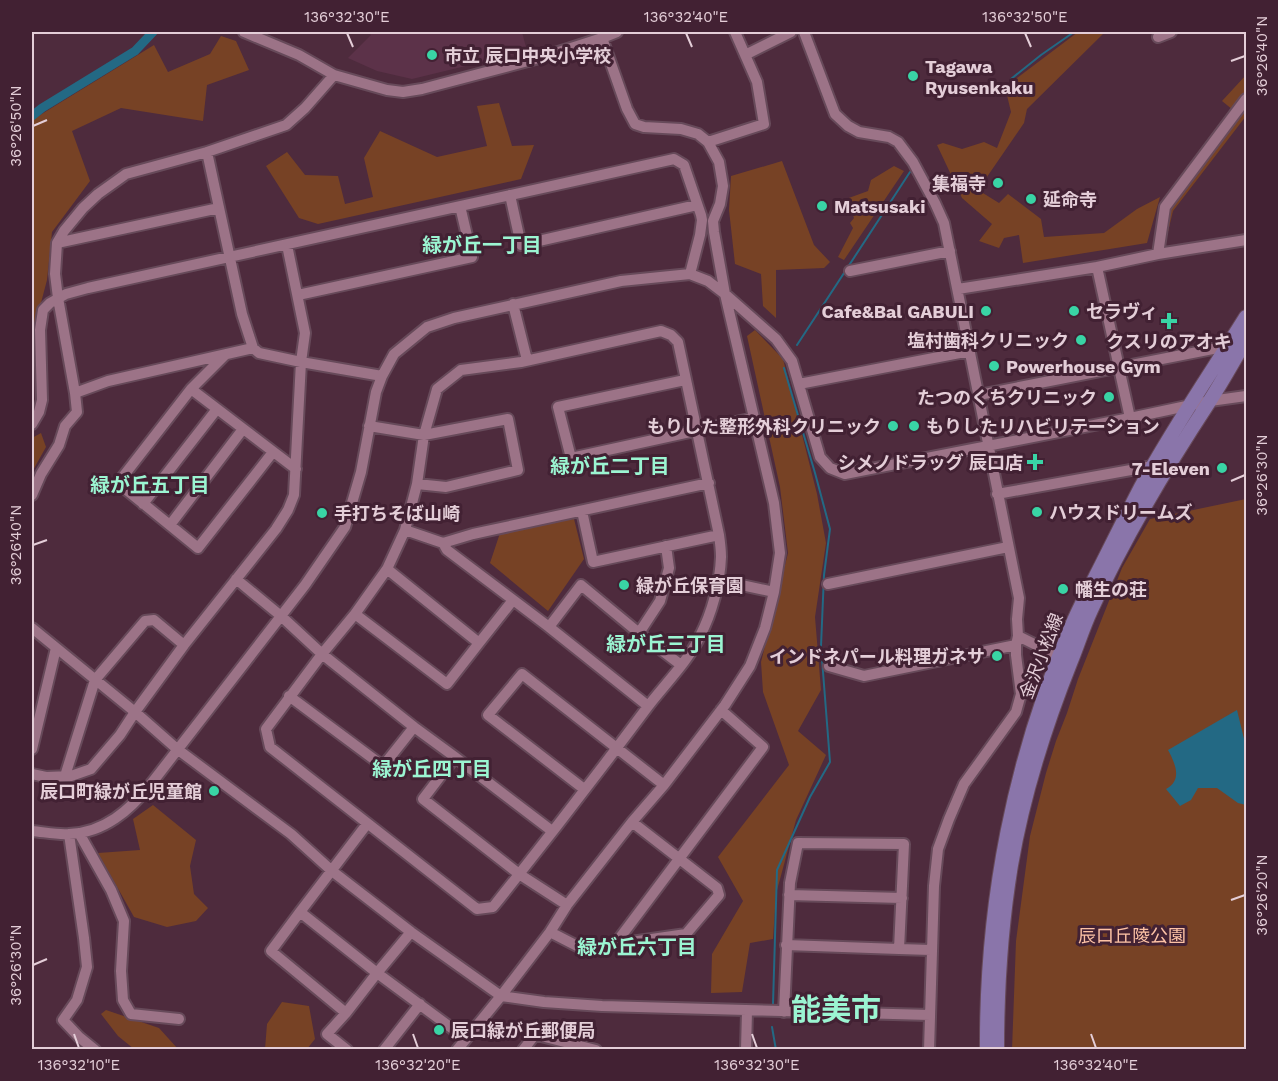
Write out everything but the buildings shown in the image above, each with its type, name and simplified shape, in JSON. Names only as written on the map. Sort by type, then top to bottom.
[{"type":"main road","name":"金沢小松線","points":[[997,1050],[1000,968],[1011,865],[1028,790],[1056,698],[1072,622],[1153,466],[1246,317]]},
{"type":"main road","name":"金沢小松線","points":[[987,1050],[992,937],[1009,824],[1029,738],[1065,659],[1143,508],[1246,340]]},
{"type":"street","points":[[244,32],[299,55],[334,75],[387,90],[403,92],[543,57],[617,32]]},
{"type":"street","points":[[708,142],[764,124],[757,82],[735,32]]},
{"type":"street","points":[[745,55],[791,32]]},
{"type":"street","points":[[804,32],[835,114],[859,132],[889,136],[898,142],[913,162],[944,223],[1019,598],[1016,655],[1021,694],[1016,712],[964,784],[938,849],[934,886],[929,1050]]},
{"type":"street","points":[[1158,37],[1171,32]]},
{"type":"street","points":[[457,1050],[550,932],[567,905],[664,785],[721,710],[750,666],[765,628],[780,553],[774,503],[725,294],[714,232],[713,221],[720,204],[723,186],[722,174],[708,142],[698,134],[681,129],[644,128],[635,124],[627,109],[602,38]]},
{"type":"street","points":[[32,495],[41,474],[59,444],[65,426],[77,412],[55,274],[57,243],[64,231],[98,194],[126,174],[207,152],[286,125],[306,108],[334,75]]},
{"type":"street","points":[[1158,254],[1165,207],[1246,99]]},
{"type":"street","points":[[207,152],[242,314],[254,348],[259,352],[301,362],[382,376]]},
{"type":"street","points":[[32,424],[39,412],[42,400],[40,330],[43,310],[66,294],[88,288],[674,159],[684,165],[702,220],[690,274]]},
{"type":"street","points":[[510,195],[520,245],[697,205]]},
{"type":"street","points":[[298,295],[472,257],[460,206]]},
{"type":"street","points":[[57,243],[219,208]]},
{"type":"street","points":[[958,289],[1246,240]]},
{"type":"street","points":[[32,774],[46,777],[71,776],[91,770],[109,750],[184,645],[276,529],[288,510],[294,495],[301,362],[305,333],[287,245]]},
{"type":"street","points":[[850,271],[950,251]]},
{"type":"street","points":[[1097,267],[1130,418]]},
{"type":"street","points":[[32,831],[74,834],[88,831],[111,822],[127,811],[144,792],[305,585],[345,527],[361,472],[376,392],[382,376],[394,354],[427,327],[513,304],[621,281],[690,274],[708,282],[725,294],[776,339],[792,361],[820,457],[830,468],[845,474],[1210,401],[1246,396]]},
{"type":"street","points":[[513,304],[527,360]]},
{"type":"street","points":[[661,331],[671,335],[678,342],[685,380],[709,483],[721,558],[711,609],[700,638],[493,907],[477,909],[270,747],[266,729],[387,569],[405,530],[417,484],[424,435],[437,389],[449,378],[462,370],[527,360],[661,331]]},
{"type":"street","points":[[979,395],[1228,346]]},
{"type":"street","points":[[75,393],[108,381],[254,348]]},
{"type":"street","points":[[799,384],[970,351]]},
{"type":"street","points":[[225,355],[191,389],[118,483],[198,548],[273,452]]},
{"type":"street","points":[[685,380],[558,407],[571,458],[754,418]]},
{"type":"street","points":[[191,389],[296,469]]},
{"type":"street","points":[[143,504],[217,409]]},
{"type":"street","points":[[369,426],[424,435],[508,419],[518,470],[446,487],[417,484]]},
{"type":"street","points":[[170,525],[243,429]]},
{"type":"street","points":[[997,494],[1153,466]]},
{"type":"street","points":[[405,530],[443,543],[473,534],[709,483]]},
{"type":"street","points":[[582,511],[593,562],[719,535]]},
{"type":"street","points":[[443,543],[447,550],[648,706]]},
{"type":"street","points":[[639,633],[660,601],[669,568],[666,546]]},
{"type":"street","points":[[828,584],[1008,547]]},
{"type":"street","points":[[387,569],[480,643]]},
{"type":"street","points":[[236,579],[322,654],[552,831]]},
{"type":"street","points":[[718,580],[774,592]]},
{"type":"street","points":[[549,627],[581,585],[681,665]]},
{"type":"street","points":[[355,614],[447,684],[513,600]]},
{"type":"street","points":[[65,776],[95,680],[145,621],[154,620],[184,645]]},
{"type":"street","points":[[32,628],[177,749],[291,834],[332,871],[411,932],[501,996],[602,1006],[930,1015]]},
{"type":"street","points":[[829,666],[864,676],[1017,640],[1065,659]]},
{"type":"street","points":[[32,748],[56,648]]},
{"type":"street","points":[[584,789],[488,715],[522,674],[664,785]]},
{"type":"street","points":[[289,696],[383,766],[414,727]]},
{"type":"street","points":[[616,944],[763,747],[721,710]]},
{"type":"street","points":[[455,757],[423,799],[519,874],[567,905]]},
{"type":"street","points":[[550,932],[583,949],[687,934],[719,895],[717,888],[632,822]]},
{"type":"street","points":[[346,1013],[271,951],[367,824]]},
{"type":"street","points":[[74,834],[111,890],[123,921],[121,971],[123,1000],[132,1014],[179,1019]]},
{"type":"street","points":[[74,834],[87,967],[77,1000],[63,1020],[91,1048]]},
{"type":"street","points":[[784,1012],[789,895],[798,843],[904,844],[899,949]]},
{"type":"street","points":[[789,895],[902,898]]},
{"type":"street","points":[[300,912],[465,1038]]},
{"type":"street","points":[[347,1050],[327,1034],[411,932]]},
{"type":"street","points":[[786,945],[932,950]]},
{"type":"street","points":[[384,1050],[420,1004]]},
{"type":"street","points":[[746,1050],[747,1011]]},
{"type":"street","points":[[523,1050],[534,1036],[578,1048],[596,1050]]},
{"type":"shaded area","name":"市立 辰口中央小学校","points":[[368,32],[522,32],[527,51],[412,79],[377,71],[348,58],[371,35]]},
{"type":"green space","points":[[1078,32],[1107,32],[1027,109],[1024,123],[978,190],[999,203],[1008,194],[1041,219],[1044,237],[1104,233],[1137,209],[1160,197],[1147,243],[1023,263],[1019,235],[1004,238],[999,248],[979,241],[992,224],[962,198],[937,145],[943,143],[962,149],[984,142],[997,148],[1011,112],[1005,87]]},
{"type":"green space","points":[[221,36],[236,41],[249,70],[207,85],[203,121],[121,108],[72,131],[90,181],[52,232],[47,280],[32,337],[32,120],[154,45],[168,72],[210,54]]},
{"type":"green space","points":[[1246,75],[1246,92],[1233,110],[1222,101]]},
{"type":"green space","points":[[499,103],[512,146],[534,145],[521,179],[318,224],[299,218],[266,166],[287,152],[305,175],[338,176],[345,204],[373,197],[364,158],[380,131],[437,157],[487,146],[477,106]]},
{"type":"green space","points":[[1246,103],[1246,116],[1173,211],[1167,236],[1165,229],[1172,205]]},
{"type":"green space","points":[[782,161],[814,245],[830,262],[824,268],[776,270],[776,318],[763,306],[761,274],[735,264],[729,210],[731,176]]},
{"type":"green space","points":[[894,166],[904,171],[844,260],[838,257],[853,228],[850,223],[854,218],[846,199],[868,191],[871,180]]},
{"type":"green space","points":[[755,330],[783,359],[817,494],[826,543],[815,617],[821,690],[798,731],[826,755],[796,820],[776,894],[773,939],[750,943],[742,992],[711,993],[712,954],[743,901],[718,857],[789,765],[763,692],[761,662],[788,553],[780,487],[747,336]]},
{"type":"green space","points":[[41,433],[46,447],[32,472],[32,438]]},
{"type":"green space","name":"辰口丘陵公園","points":[[1246,499],[1246,1049],[1012,1050],[1016,941],[1030,836],[1056,741],[1122,568],[1150,519]]},
{"type":"green space","points":[[574,519],[584,559],[548,611],[490,563],[501,530]]},
{"type":"green space","points":[[153,805],[196,840],[190,866],[194,894],[208,908],[196,921],[167,927],[134,917],[98,853],[140,850],[133,819]]},
{"type":"green space","points":[[282,1002],[309,1006],[315,1039],[307,1049],[265,1049],[267,1024]]},
{"type":"green space","points":[[106,1010],[159,1028],[178,1049],[134,1049],[118,1036],[101,1014]]},
{"type":"water","points":[[1237,710],[1246,747],[1246,805],[1238,803],[1217,788],[1198,788],[1191,800],[1180,806],[1166,789],[1176,776],[1175,766],[1168,750]]},
{"type":"waterway","points":[[32,116],[135,51],[153,32]]},
{"type":"waterway","points":[[1011,79],[1074,32]]},
{"type":"waterway","points":[[797,345],[910,172]]},
{"type":"waterway","points":[[773,1004],[777,870],[810,797],[830,762],[821,646],[824,575],[830,529],[784,368]]},
{"type":"waterway","points":[[772,1027],[776,1050]]},
{"type":"place","name":"市立 辰口中央小学校","points":[[432,55]]},
{"type":"place","name":"Tagawa Ryusenkaku","points":[[913,76]]},
{"type":"place","name":"集福寺","points":[[998,183]]},
{"type":"place","name":"延命寺","points":[[1031,199]]},
{"type":"place","name":"Matsusaki","points":[[822,206]]},
{"type":"place","name":"Cafe&Bal GABULI","points":[[986,311]]},
{"type":"place","name":"セラヴィ","points":[[1074,311]]},
{"type":"place","name":"クスリのアオキ","points":[[1169,321]]},
{"type":"place","name":"塩村歯科クリニック","points":[[1081,340]]},
{"type":"place","name":"Powerhouse Gym","points":[[994,366]]},
{"type":"place","name":"たつのくちクリニック","points":[[1109,397]]},
{"type":"place","name":"もりした整形外科クリニック","points":[[893,426]]},
{"type":"place","name":"もりしたリハビリテーション","points":[[914,426]]},
{"type":"place","name":"シメノドラッグ 辰口店","points":[[1035,462]]},
{"type":"place","name":"7-Eleven","points":[[1222,468]]},
{"type":"place","name":"ハウスドリームズ","points":[[1037,512]]},
{"type":"place","name":"手打ちそば山崎","points":[[322,513]]},
{"type":"place","name":"緑が丘保育園","points":[[624,585]]},
{"type":"place","name":"幡生の荘","points":[[1063,589]]},
{"type":"place","name":"インドネパール料理ガネサ","points":[[997,656]]},
{"type":"place","name":"辰口町緑が丘児童館","points":[[214,791]]},
{"type":"place","name":"辰口緑が丘郵便局","points":[[439,1030]]},
{"type":"district","name":"緑が丘一丁目","points":[[482,245]]},
{"type":"district","name":"緑が丘二丁目","points":[[610,466]]},
{"type":"district","name":"緑が丘五丁目","points":[[150,485]]},
{"type":"district","name":"緑が丘三丁目","points":[[666,644]]},
{"type":"district","name":"緑が丘四丁目","points":[[432,769]]},
{"type":"district","name":"緑が丘六丁目","points":[[637,947]]},
{"type":"district","name":"能美市","points":[[836,1009]]}]
